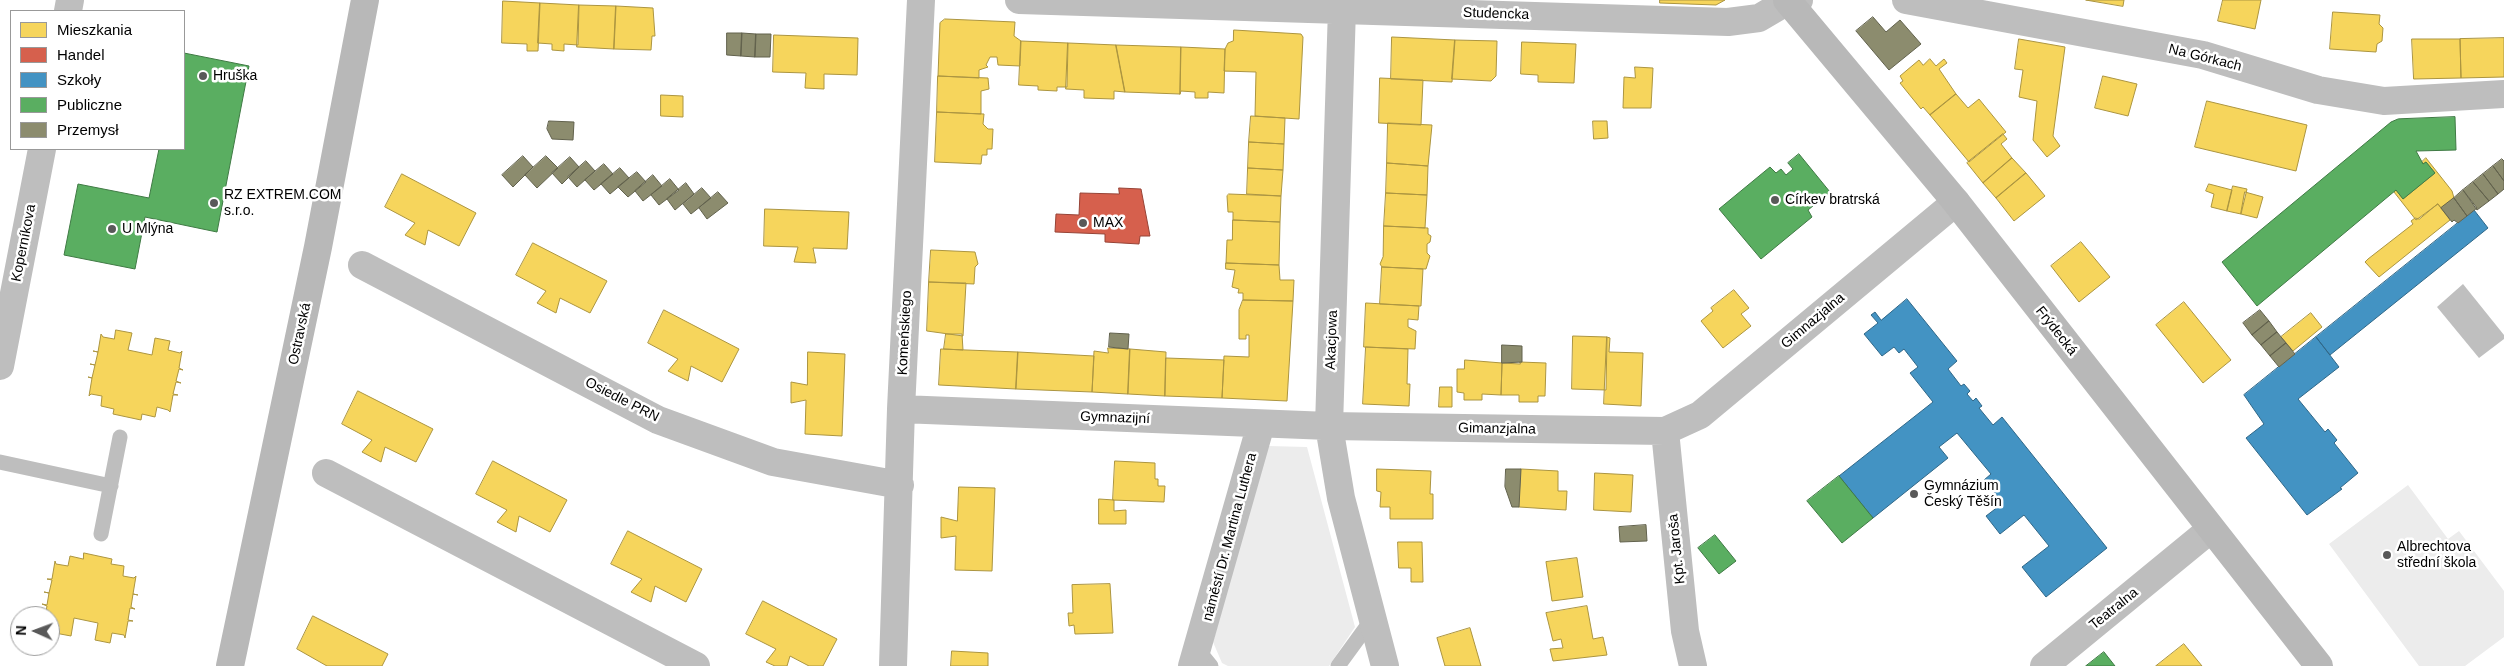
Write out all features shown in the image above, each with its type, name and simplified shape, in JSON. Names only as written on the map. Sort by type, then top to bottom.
[{"type":"main road","name":"Ostravská","points":[[230,666],[318,247],[366,0]]},
{"type":"main road","name":"Frýdecká","points":[[1791,0],[1956,202],[2319,666]]},
{"type":"street","name":"Komeńskiego","points":[[893,666],[901,409],[922,0]]},
{"type":"street","name":"Studencka","points":[[1020,0],[1342,8],[1728,22],[1759,18],[1791,0]]},
{"type":"street","name":"Na Górkach","points":[[1906,0],[2203,56],[2318,90],[2384,100],[2504,94]]},
{"type":"street","name":"Akacjowa","points":[[1342,8],[1329,426],[1340,498],[1386,666]]},
{"type":"street","name":"Koperníkova","points":[[0,366],[42,150]]},
{"type":"street","name":"Gimnazjalna","points":[[1665,431],[1700,414],[1956,202]]},
{"type":"street","name":"Osiedle PRN","points":[[362,265],[658,420],[773,462],[900,485]]},
{"type":"street","name":"Gymnazijní","points":[[901,409],[1329,426]]},
{"type":"street","name":"náměstí Dr. Martina Luthera","points":[[1200,661],[1261,424]]},
{"type":"street","name":"Gimanzjalna","points":[[1329,426],[1665,431]]},
{"type":"street","name":"Kpt. Jaroša","points":[[1665,431],[1685,631],[1693,666]]},
{"type":"street","points":[[326,473],[696,666]]},
{"type":"street","name":"Teatralna","points":[[2044,666],[2212,529]]},
{"type":"lane","points":[[101,534],[120,437]]},
{"type":"lane","points":[[0,462],[110,486]]},
{"type":"lane","points":[[1338,666],[1373,618]]},
{"type":"shaded area","points":[[2463,284],[2504,335],[2504,339],[2479,358],[2437,307]]},
{"type":"shaded area","points":[[1268,446],[1307,447],[1355,627],[1329,666],[1228,666],[1222,663],[1213,642]]},
{"type":"shaded area","points":[[2408,485],[2448,539],[2459,531],[2504,591],[2504,637],[2465,666],[2419,666],[2329,544]]},
{"type":"building: Mieszkania","points":[[1660,0],[1725,0],[1716,5],[1660,3]]},
{"type":"building: Mieszkania","points":[[2086,0],[2124,0],[2123,6]]},
{"type":"building: Mieszkania","points":[[2223,0],[2261,0],[2255,29],[2218,21]]},
{"type":"building: Mieszkania","points":[[503,1],[540,3],[538,51],[527,51],[527,44],[502,43]]},
{"type":"building: Mieszkania","points":[[540,3],[579,5],[578,45],[564,44],[564,51],[552,50],[552,44],[538,43]]},
{"type":"building: Mieszkania","points":[[579,5],[616,6],[614,49],[577,47]]},
{"type":"building: Mieszkania","points":[[616,6],[653,8],[655,36],[652,36],[651,50],[614,49]]},
{"type":"building: Mieszkania","points":[[2333,12],[2380,15],[2379,24],[2383,28],[2382,41],[2377,44],[2376,52],[2330,49]]},
{"type":"building: Mieszkania","points":[[945,19],[1015,22],[1014,36],[1021,41],[1020,66],[998,65],[997,57],[990,57],[986,65],[988,67],[979,70],[979,78],[938,76],[940,23]]},
{"type":"building: Mieszkania","points":[[1234,30],[1301,34],[1303,37],[1299,119],[1255,116],[1256,72],[1224,71],[1225,49],[1228,43],[1233,41]]},
{"type":"building: Mieszkania","points":[[774,35],[858,38],[857,75],[824,74],[824,89],[805,88],[806,73],[773,72]]},
{"type":"building: Mieszkania","points":[[1392,37],[1455,40],[1452,82],[1391,79]]},
{"type":"building: Mieszkania","points":[[2504,38],[2504,77],[2461,78],[2460,39]]},
{"type":"building: Mieszkania","points":[[2019,39],[2065,47],[2053,136],[2060,146],[2047,157],[2033,140],[2037,101],[2019,97],[2023,70],[2015,69]]},
{"type":"building: Mieszkania","points":[[2412,39],[2460,39],[2461,78],[2414,79]]},
{"type":"building: Mieszkania","points":[[1455,40],[1497,41],[1496,76],[1491,81],[1452,79]]},
{"type":"building: Mieszkania","points":[[1021,41],[1068,43],[1067,87],[1057,87],[1057,91],[1038,90],[1038,86],[1019,85]]},
{"type":"building: Mieszkania","points":[[1522,42],[1576,44],[1574,83],[1538,82],[1538,75],[1521,74]]},
{"type":"building: Mieszkania","points":[[1068,43],[1116,45],[1125,92],[1114,91],[1114,99],[1084,98],[1084,90],[1066,89]]},
{"type":"building: Mieszkania","points":[[1116,45],[1181,47],[1180,94],[1125,92]]},
{"type":"building: Mieszkania","points":[[1181,47],[1225,49],[1224,93],[1208,92],[1208,98],[1195,98],[1195,92],[1181,91],[1180,94]]},
{"type":"building: Mieszkania","points":[[1930,59],[1936,66],[1944,59],[1947,63],[1939,69],[1956,94],[1930,115],[1923,107],[1921,109],[1900,83],[1903,81],[1900,76],[1919,60],[1923,65]]},
{"type":"building: Mieszkania","points":[[1635,67],[1653,68],[1651,108],[1623,108],[1624,77],[1635,78]]},
{"type":"building: Mieszkania","points":[[938,76],[988,78],[989,89],[981,91],[981,114],[937,112]]},
{"type":"building: Mieszkania","points":[[2103,76],[2137,84],[2128,116],[2095,108]]},
{"type":"building: Mieszkania","points":[[1380,78],[1423,80],[1421,125],[1379,123]]},
{"type":"building: Mieszkania","points":[[1956,94],[1968,108],[1979,99],[2006,132],[1969,162],[1930,115]]},
{"type":"building: Mieszkania","points":[[661,95],[683,96],[683,117],[661,116]]},
{"type":"building: Mieszkania","points":[[2207,101],[2307,125],[2296,171],[2195,147]]},
{"type":"building: Mieszkania","points":[[937,112],[984,114],[983,124],[988,129],[993,129],[992,149],[987,149],[987,155],[982,155],[981,164],[935,162]]},
{"type":"building: Mieszkania","points":[[1251,116],[1285,118],[1284,144],[1249,142]]},
{"type":"building: Mieszkania","points":[[1593,121],[1607,121],[1608,138],[1594,139]]},
{"type":"building: Mieszkania","points":[[1388,123],[1432,125],[1428,166],[1387,163]]},
{"type":"building: Mieszkania","points":[[2003,134],[2007,139],[2001,144],[2012,158],[1983,183],[1967,163]]},
{"type":"building: Mieszkania","points":[[1249,142],[1284,144],[1283,170],[1248,168]]},
{"type":"building: Mieszkania","points":[[2012,158],[2026,173],[1996,198],[1983,183]]},
{"type":"building: Mieszkania","points":[[2426,158],[2452,191],[2454,198],[2441,208],[2438,204],[2416,220],[2394,192],[2396,190],[2403,199],[2435,173],[2426,162],[2423,164],[2422,162]]},
{"type":"building: Mieszkania","points":[[1387,163],[1428,166],[1427,195],[1386,193]]},
{"type":"building: Mieszkania","points":[[1248,168],[1283,170],[1281,196],[1247,194]]},
{"type":"building: Mieszkania","points":[[2026,173],[2045,196],[2014,221],[1996,198]]},
{"type":"building: Mieszkania","points":[[402,174],[476,213],[459,246],[428,230],[425,245],[405,235],[415,223],[385,207]]},
{"type":"building: Mieszkania","points":[[2209,184],[2232,190],[2227,211],[2211,207],[2214,194],[2206,191]]},
{"type":"building: Mieszkania","points":[[2233,186],[2247,189],[2241,214],[2227,211]]},
{"type":"building: Mieszkania","points":[[2245,192],[2263,197],[2257,218],[2241,214]]},
{"type":"building: Mieszkania","points":[[1386,193],[1427,195],[1425,228],[1384,226]]},
{"type":"building: Mieszkania","points":[[1229,194],[1281,196],[1280,222],[1233,220],[1233,212],[1228,212],[1227,196]]},
{"type":"building: Mieszkania","points":[[2438,204],[2450,220],[2379,277],[2365,262],[2413,224],[2411,221],[2415,218],[2419,219]]},
{"type":"building: Mieszkania","points":[[765,209],[849,212],[847,249],[813,248],[816,263],[794,262],[798,247],[764,246]]},
{"type":"building: Mieszkania","points":[[1233,220],[1280,222],[1279,265],[1226,263],[1227,240],[1232,240]]},
{"type":"building: Mieszkania","points":[[1384,226],[1428,228],[1428,234],[1431,236],[1430,242],[1427,244],[1427,253],[1430,256],[1426,269],[1382,267],[1380,264],[1383,257]]},
{"type":"building: Mieszkania","points":[[2081,242],[2110,277],[2079,302],[2051,266]]},
{"type":"building: Mieszkania","points":[[533,243],[607,281],[590,313],[560,298],[556,313],[537,303],[546,291],[516,275]]},
{"type":"building: Mieszkania","points":[[931,250],[975,252],[978,264],[975,267],[974,284],[929,282]]},
{"type":"building: Mieszkania","points":[[1226,263],[1279,265],[1280,280],[1294,280],[1293,301],[1243,300],[1243,293],[1238,293],[1239,289],[1232,287],[1235,270],[1226,269]]},
{"type":"building: Mieszkania","points":[[1382,267],[1423,269],[1421,306],[1380,304]]},
{"type":"building: Mieszkania","points":[[929,282],[966,283],[963,336],[927,331]]},
{"type":"building: Mieszkania","points":[[1734,290],[1749,308],[1741,314],[1751,326],[1723,348],[1701,321],[1713,311],[1711,308]]},
{"type":"building: Mieszkania","points":[[1243,300],[1293,301],[1287,401],[1222,398],[1224,356],[1249,357],[1249,335],[1246,335],[1246,339],[1239,339],[1239,310]]},
{"type":"building: Mieszkania","points":[[2184,302],[2231,360],[2203,383],[2156,325]]},
{"type":"building: Mieszkania","points":[[1366,303],[1419,306],[1418,320],[1408,319],[1408,327],[1416,331],[1415,349],[1364,347]]},
{"type":"building: Mieszkania","points":[[664,310],[739,349],[722,382],[691,366],[688,381],[668,371],[678,359],[648,343]]},
{"type":"building: Mieszkania","points":[[2311,313],[2322,327],[2293,351],[2281,337]]},
{"type":"building: Mieszkania","points":[[116,330],[132,333],[128,350],[152,355],[155,338],[170,341],[168,350],[180,353],[182,351],[179,368],[183,370],[179,369],[176,381],[181,383],[176,382],[173,394],[178,395],[173,395],[170,412],[157,407],[155,417],[142,414],[141,420],[113,414],[114,409],[101,406],[102,396],[91,394],[89,396],[101,334],[103,337],[114,339]]},
{"type":"building: Mieszkania","points":[[946,334],[962,334],[963,350],[944,349]]},
{"type":"building: Mieszkania","points":[[1573,336],[1607,337],[1606,390],[1572,389]]},
{"type":"building: Mieszkania","points":[[1607,337],[1610,338],[1609,352],[1643,353],[1641,406],[1604,404]]},
{"type":"building: Mieszkania","points":[[1366,347],[1408,349],[1407,384],[1410,384],[1409,406],[1363,404]]},
{"type":"building: Mieszkania","points":[[1108,348],[1130,349],[1128,394],[1092,392],[1094,351],[1108,353]]},
{"type":"building: Mieszkania","points":[[941,349],[1018,352],[1016,389],[939,385]]},
{"type":"building: Mieszkania","points":[[1130,349],[1166,352],[1165,396],[1128,394]]},
{"type":"building: Mieszkania","points":[[808,352],[845,354],[842,436],[805,434],[806,400],[791,403],[791,382],[807,385]]},
{"type":"building: Mieszkania","points":[[1018,352],[1094,356],[1092,392],[1016,389]]},
{"type":"building: Mieszkania","points":[[1166,358],[1224,360],[1222,398],[1165,396]]},
{"type":"building: Mieszkania","points":[[1465,360],[1502,363],[1501,395],[1482,394],[1482,400],[1464,400],[1464,393],[1457,392],[1457,369],[1464,369]]},
{"type":"building: Mieszkania","points":[[1520,362],[1546,363],[1545,396],[1538,396],[1538,402],[1519,402],[1519,395],[1501,395],[1502,363],[1520,364]]},
{"type":"building: Mieszkania","points":[[1440,387],[1452,387],[1452,407],[1439,407]]},
{"type":"building: Mieszkania","points":[[358,391],[433,429],[416,462],[385,447],[381,462],[362,452],[372,440],[342,424]]},
{"type":"building: Mieszkania","points":[[493,461],[567,500],[550,532],[519,516],[516,532],[497,522],[507,510],[476,494]]},
{"type":"building: Mieszkania","points":[[1115,461],[1155,463],[1155,479],[1158,479],[1158,486],[1165,486],[1164,502],[1113,500]]},
{"type":"building: Mieszkania","points":[[1377,469],[1431,471],[1430,494],[1433,494],[1433,519],[1390,519],[1390,507],[1380,507],[1381,492],[1377,491]]},
{"type":"building: Mieszkania","points":[[1521,469],[1558,471],[1558,491],[1567,491],[1566,510],[1519,507]]},
{"type":"building: Mieszkania","points":[[1595,473],[1633,475],[1631,512],[1594,510]]},
{"type":"building: Mieszkania","points":[[959,487],[995,488],[992,571],[955,570],[956,536],[941,538],[941,517],[957,521]]},
{"type":"building: Mieszkania","points":[[1099,499],[1114,500],[1114,511],[1126,510],[1126,524],[1099,524]]},
{"type":"building: Mieszkania","points":[[628,531],[702,569],[686,602],[655,586],[651,602],[631,592],[642,579],[611,564]]},
{"type":"building: Mieszkania","points":[[1398,542],[1422,542],[1423,582],[1411,582],[1411,568],[1399,568]]},
{"type":"building: Mieszkania","points":[[84,553],[112,559],[111,564],[124,566],[123,576],[134,578],[136,576],[131,607],[135,609],[130,608],[128,620],[133,621],[128,621],[125,638],[124,635],[112,633],[110,643],[95,640],[98,623],[74,618],[71,636],[60,634],[60,606],[47,606],[42,604],[47,605],[52,580],[47,579],[52,579],[55,561],[56,564],[68,566],[70,556],[83,559]]},
{"type":"building: Mieszkania","points":[[1577,558],[1583,597],[1552,601],[1546,562]]},
{"type":"building: Mieszkania","points":[[1110,584],[1113,633],[1075,634],[1074,625],[1069,626],[1068,613],[1073,613],[1072,585]]},
{"type":"building: Mieszkania","points":[[763,601],[837,639],[823,666],[809,666],[790,656],[787,666],[775,666],[766,662],[776,649],[746,634]]},
{"type":"building: Mieszkania","points":[[1587,606],[1593,639],[1603,637],[1607,655],[1553,661],[1550,649],[1563,648],[1561,639],[1553,641],[1546,613]]},
{"type":"building: Mieszkania","points":[[313,616],[388,654],[382,666],[327,666],[297,649]]},
{"type":"building: Mieszkania","points":[[1470,628],[1481,666],[1445,666],[1437,638]]},
{"type":"building: Mieszkania","points":[[2184,644],[2202,666],[2156,666]]},
{"type":"building: Mieszkania","points":[[952,651],[988,653],[988,666],[951,666]]},
{"type":"building: Handel","points":[[1119,188],[1141,189],[1150,236],[1140,236],[1139,244],[1105,242],[1105,234],[1055,232],[1056,214],[1079,215],[1080,193],[1119,194]]},
{"type":"building: Szkoły","points":[[2474,210],[2488,228],[2330,355],[2316,337]]},
{"type":"building: Szkoły","points":[[1907,299],[1957,361],[1948,369],[1961,386],[1964,384],[1970,391],[1967,394],[1973,401],[1976,398],[1982,406],[1979,408],[1993,425],[2002,417],[2107,548],[2046,597],[2022,567],[2049,546],[2024,515],[2000,534],[1986,516],[2003,503],[1984,480],[1991,474],[1957,433],[1939,447],[1948,458],[1873,518],[1839,476],[1933,402],[1910,373],[1918,367],[1904,349],[1899,353],[1894,347],[1882,356],[1864,334],[1878,323],[1871,315],[1875,312],[1881,320]]},
{"type":"building: Szkoły","points":[[2316,337],[2339,367],[2298,399],[2325,432],[2328,429],[2337,440],[2334,443],[2358,473],[2340,488],[2342,489],[2307,515],[2246,438],[2264,424],[2244,395]]},
{"type":"building: Publiczne","points":[[185,53],[249,66],[217,232],[145,217],[135,269],[64,255],[78,184],[149,198],[159,150],[185,150]]},
{"type":"building: Publiczne","points":[[2455,117],[2456,150],[2416,151],[2423,164],[2426,162],[2435,173],[2403,199],[2396,190],[2257,306],[2222,262],[2391,122],[2398,119]]},
{"type":"building: Publiczne","name":"Církev bratrská","points":[[1799,154],[1830,192],[1808,210],[1812,217],[1761,259],[1719,209],[1770,167],[1776,173],[1781,169],[1786,175],[1793,169],[1788,163]]},
{"type":"building: Publiczne","points":[[1839,476],[1873,518],[1842,543],[1807,501]]},
{"type":"building: Publiczne","points":[[1715,535],[1736,561],[1719,574],[1698,548]]},
{"type":"building: Publiczne","points":[[2104,652],[2115,666],[2086,666]]},
{"type":"building: Przemysł","points":[[1873,17],[1886,32],[1900,20],[1921,44],[1889,70],[1856,31]]},
{"type":"building: Przemysł","points":[[727,33],[742,33],[741,56],[727,55]]},
{"type":"building: Przemysł","points":[[742,33],[756,34],[755,57],[741,56]]},
{"type":"building: Przemysł","points":[[756,34],[771,34],[770,57],[755,57]]},
{"type":"building: Przemysł","points":[[549,121],[574,122],[573,140],[552,139],[547,129]]},
{"type":"building: Przemysł","points":[[523,156],[533,167],[513,187],[502,175]]},
{"type":"building: Przemysł","points":[[546,156],[558,168],[537,188],[525,175]]},
{"type":"building: Przemysł","points":[[570,157],[579,167],[562,184],[552,173]]},
{"type":"building: Przemysł","points":[[2502,159],[2504,161],[2504,181],[2493,166]]},
{"type":"building: Przemysł","points":[[586,161],[595,171],[577,187],[568,177]]},
{"type":"building: Przemysł","points":[[604,164],[613,174],[594,190],[585,180]]},
{"type":"building: Przemysł","points":[[2493,166],[2504,181],[2504,189],[2498,194],[2483,174]]},
{"type":"building: Przemysł","points":[[620,168],[629,178],[610,194],[601,184]]},
{"type":"building: Przemysł","points":[[637,172],[646,182],[628,197],[618,187]]},
{"type":"building: Przemysł","points":[[2483,174],[2498,194],[2489,201],[2473,182]]},
{"type":"building: Przemysł","points":[[653,175],[662,186],[643,201],[635,191]]},
{"type":"building: Przemysł","points":[[670,179],[679,190],[659,205],[651,195]]},
{"type":"building: Przemysł","points":[[2473,182],[2489,201],[2477,210],[2463,190]]},
{"type":"building: Przemysł","points":[[686,183],[694,194],[675,210],[667,199]]},
{"type":"building: Przemysł","points":[[702,188],[711,198],[691,214],[683,204]]},
{"type":"building: Przemysł","points":[[2463,190],[2477,208],[2467,216],[2454,198]]},
{"type":"building: Przemysł","points":[[718,192],[728,203],[707,219],[699,208]]},
{"type":"building: Przemysł","points":[[2454,198],[2467,216],[2458,223],[2454,220],[2452,222],[2441,208]]},
{"type":"building: Przemysł","points":[[2260,310],[2269,321],[2252,335],[2243,323]]},
{"type":"building: Przemysł","points":[[2269,321],[2277,332],[2261,345],[2252,335]]},
{"type":"building: Przemysł","points":[[2277,332],[2286,343],[2270,356],[2261,345]]},
{"type":"building: Przemysł","points":[[1110,333],[1129,334],[1128,349],[1109,347]]},
{"type":"building: Przemysł","points":[[2286,343],[2295,354],[2279,367],[2270,356]]},
{"type":"building: Przemysł","points":[[1502,345],[1522,346],[1522,362],[1502,363]]},
{"type":"building: Przemysł","points":[[1506,469],[1521,469],[1519,507],[1512,507],[1505,487]]},
{"type":"building: Przemysł","points":[[1646,525],[1647,541],[1620,542],[1619,527]]},
{"type":"place","name":"Hruška","points":[[203,76]]},
{"type":"place","name":"Církev bratrská","points":[[1775,200]]},
{"type":"place","name":"RZ EXTREM.COM s.r.o.","points":[[214,203]]},
{"type":"place","name":"MAX","points":[[1083,223]]},
{"type":"place","name":"U Mlýna","points":[[112,229]]},
{"type":"place","name":"Gymnázium Český Těšín","points":[[1914,494]]},
{"type":"place","name":"Albrechtova střední škola","points":[[2387,555]]}]
